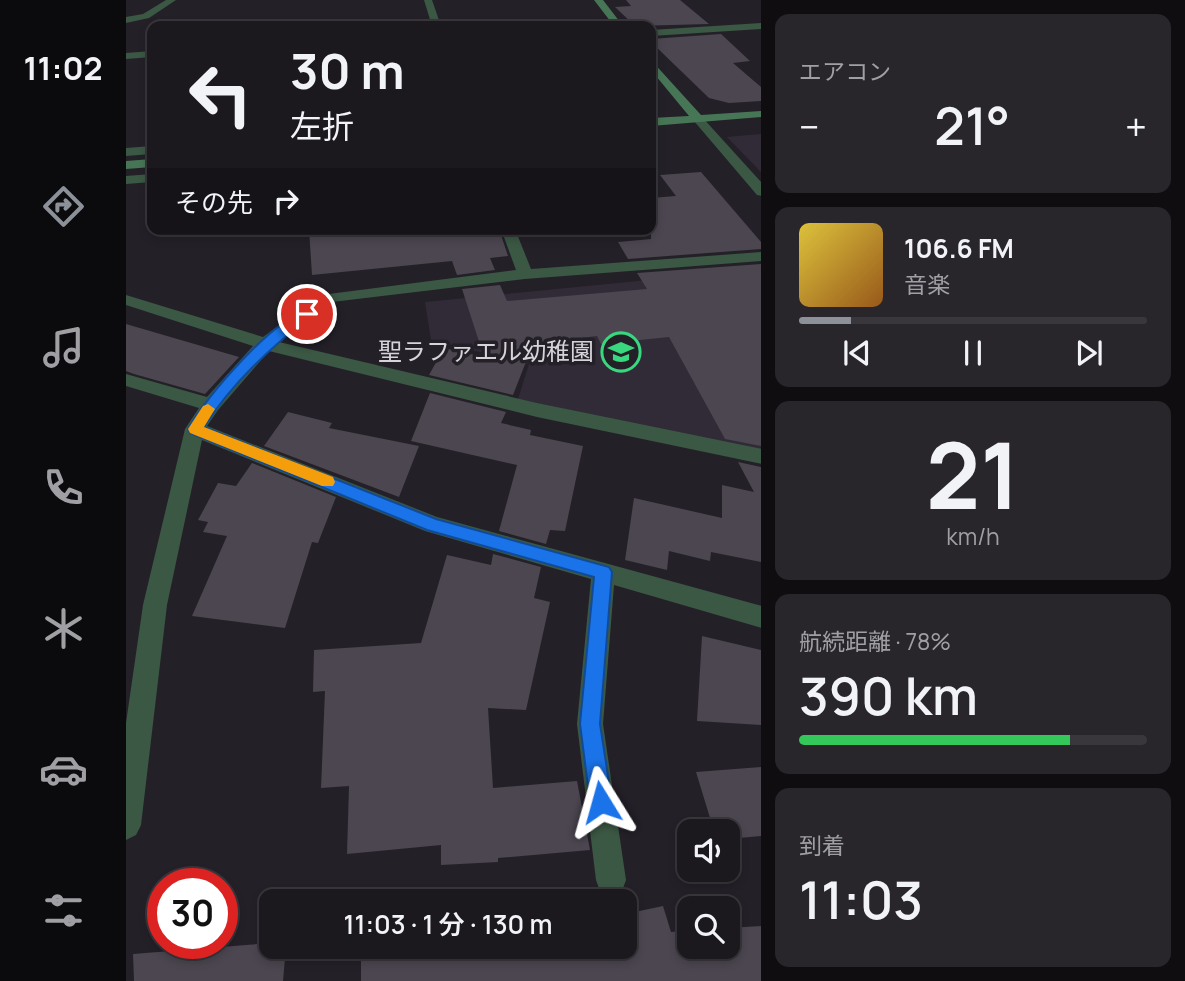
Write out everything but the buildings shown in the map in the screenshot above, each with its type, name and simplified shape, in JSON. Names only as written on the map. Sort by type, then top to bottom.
[{"type":"street","points":[[126,20],[146,16],[172,0]]},
{"type":"street","points":[[428,0],[435,21]]},
{"type":"street","points":[[598,0],[615,21]]},
{"type":"street","points":[[656,33],[761,26]]},
{"type":"street","points":[[126,56],[147,54]]},
{"type":"street","points":[[656,69],[761,192]]},
{"type":"street","points":[[656,122],[761,114]]},
{"type":"street","points":[[126,152],[147,150]]},
{"type":"street","points":[[126,165],[147,163]]},
{"type":"street","points":[[126,180],[147,178]]},
{"type":"street","points":[[510,235],[526,274]]},
{"type":"street","points":[[126,825],[155,605],[195,429],[211,405],[265,344],[327,298],[526,274],[761,256]]},
{"type":"street","points":[[126,300],[265,344],[537,410],[761,457]]},
{"type":"street","points":[[126,380],[211,405]]},
{"type":"street","points":[[195,429],[433,525],[761,617]]},
{"type":"street","points":[[603,572],[590,724],[611,880]]},
{"type":"shaded area","points":[[761,134],[761,172],[727,137]]},
{"type":"shaded area","name":"聖ラファエル幼稚園","points":[[761,269],[761,451],[518,399],[529,364],[431,340],[425,302]]},
{"type":"slow traffic","points":[[208,409],[195,429],[327,482]]},
{"type":"place","name":"聖ラファエル幼稚園","points":[[621,352]]},
{"type":"route","points":[[307,314],[265,344],[211,405],[195,429],[433,525],[603,572],[590,724],[601,802]]}]
